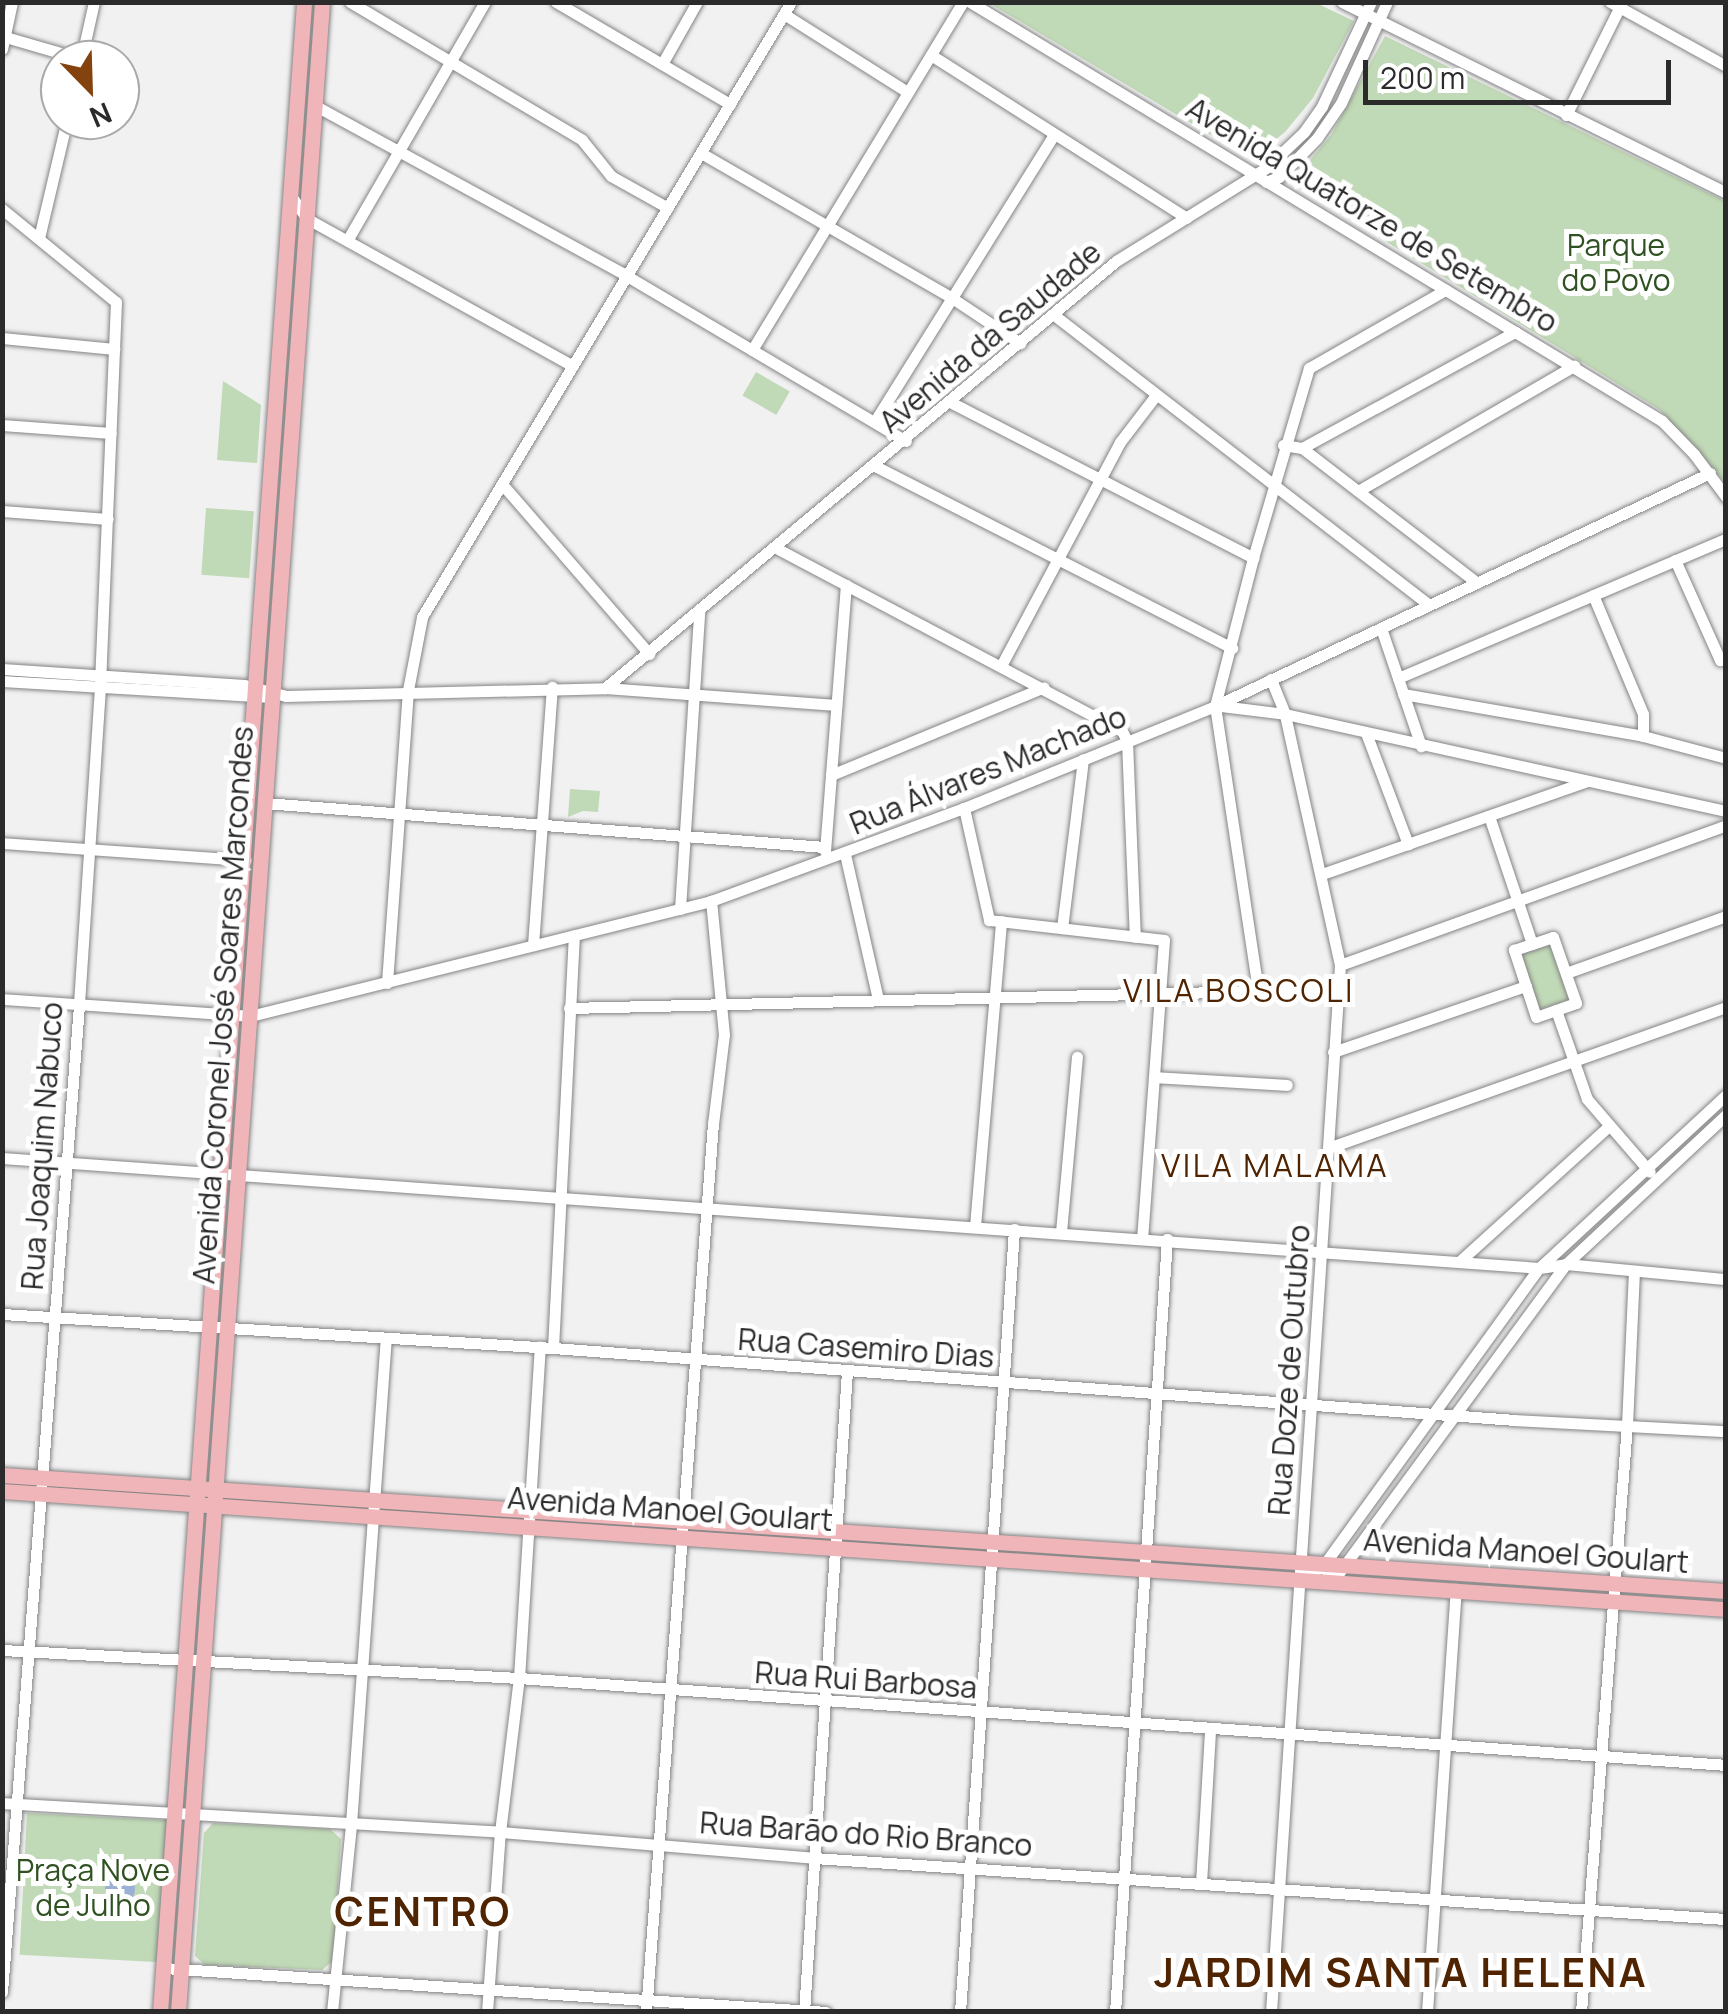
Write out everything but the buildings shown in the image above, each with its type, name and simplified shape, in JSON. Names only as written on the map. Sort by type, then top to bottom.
[{"type":"main road","name":"Avenida Coronel José Soares Marcondes","points":[[250,868],[264,804],[264,693],[304,2]]},
{"type":"main road","name":"Avenida Coronel José Soares Marcondes","points":[[178,2012],[185,1813],[196,1664],[218,1487],[228,1330],[231,1174],[250,868],[322,2]]},
{"type":"main road","name":"Avenida Coronel José Soares Marcondes","points":[[196,1664],[198,1504],[211,1328],[231,1174]]},
{"type":"main road","name":"Avenida Manoel Goulart","points":[[2,1474],[41,1486],[216,1506],[370,1516],[527,1518]]},
{"type":"main road","name":"Avenida Manoel Goulart","points":[[2,1491],[41,1486],[218,1487],[372,1498],[527,1518],[682,1529],[834,1548],[991,1551],[1301,1572],[1726,1591]]},
{"type":"main road","name":"Avenida Manoel Goulart","points":[[682,1529],[836,1530],[991,1551]]},
{"type":"main road","name":"Avenida Manoel Goulart","points":[[1301,1572],[1323,1566],[1338,1574],[1456,1589],[1726,1609]]},
{"type":"main road","name":"Avenida Coronel José Soares Marcondes","points":[[160,2012],[185,1813]]},
{"type":"street","points":[[12,2],[3,41],[40,50]]},
{"type":"street","points":[[85,40],[94,2]]},
{"type":"street","points":[[350,2],[582,140],[611,176],[668,208]]},
{"type":"street","points":[[348,239],[485,2]]},
{"type":"street","points":[[556,2],[730,104]]},
{"type":"street","points":[[662,64],[697,2]]},
{"type":"street","points":[[752,350],[906,92],[966,2]]},
{"type":"street","name":"Avenida Quatorze de Setembro","points":[[966,2],[1662,421],[1726,496]]},
{"type":"street","points":[[1342,2],[1368,8],[1379,20],[1726,193]]},
{"type":"street","name":"Avenida da Saudade","points":[[1260,178],[1279,177],[1317,138],[1340,104],[1387,2]]},
{"type":"street","points":[[1566,115],[1618,4],[1726,66]]},
{"type":"street","points":[[387,982],[408,690],[422,618],[788,8],[906,92]]},
{"type":"street","name":"Avenida da Saudade","points":[[606,688],[906,441],[1116,261],[1260,178],[1304,132],[1322,106],[1368,8]]},
{"type":"street","points":[[931,55],[1187,218]]},
{"type":"street","points":[[314,105],[400,148],[627,276],[906,441]]},
{"type":"street","points":[[876,420],[1054,134]]},
{"type":"street","points":[[2,208],[39,238],[62,140]]},
{"type":"street","points":[[701,153],[952,298],[1020,343]]},
{"type":"street","points":[[292,197],[306,218],[572,366]]},
{"type":"street","name":"Rua Joaquim Nabuco","points":[[2,1992],[20,1804],[100,681],[116,302],[39,238]]},
{"type":"street","points":[[1258,990],[1215,706],[1253,558],[1308,368],[1445,290]]},
{"type":"street","points":[[1054,314],[1272,488],[1429,605]]},
{"type":"street","points":[[1302,448],[1515,332]]},
{"type":"street","points":[[2,338],[114,349]]},
{"type":"street","points":[[1358,491],[1574,366]]},
{"type":"street","points":[[1002,664],[1120,442],[1156,396]]},
{"type":"street","points":[[952,402],[1102,476],[1253,558]]},
{"type":"street","points":[[2,425],[112,433]]},
{"type":"street","points":[[1283,446],[1302,448],[1477,583]]},
{"type":"street","points":[[875,466],[1232,648]]},
{"type":"street","name":"Rua Álvares Machado","points":[[2,999],[242,1015],[711,901],[825,854],[845,854],[964,808],[1215,706],[1710,473]]},
{"type":"street","points":[[502,484],[649,654]]},
{"type":"street","points":[[2,512],[108,519]]},
{"type":"street","points":[[1398,678],[1726,539]]},
{"type":"street","points":[[776,548],[1111,722],[1127,741],[1135,936]]},
{"type":"street","points":[[1675,560],[1723,659]]},
{"type":"street","points":[[264,804],[685,836],[825,854],[846,585]]},
{"type":"street","points":[[1592,595],[1642,714],[1643,736]]},
{"type":"street","points":[[680,909],[700,612]]},
{"type":"street","points":[[1381,628],[1421,746]]},
{"type":"street","points":[[2,669],[286,696],[552,687],[836,704]]},
{"type":"street","name":"Rua Doze de Outubro","points":[[1271,2012],[1340,964],[1285,714],[1272,679]]},
{"type":"street","points":[[2,681],[100,681]]},
{"type":"street","points":[[532,945],[552,687]]},
{"type":"street","points":[[830,774],[1044,688]]},
{"type":"street","points":[[1404,694],[1643,736],[1726,758]]},
{"type":"street","points":[[1215,706],[1238,704],[1726,811]]},
{"type":"street","points":[[1366,733],[1408,844]]},
{"type":"street","points":[[1062,928],[1083,759]]},
{"type":"street","points":[[1322,874],[1588,781]]},
{"type":"street","points":[[964,808],[995,920],[996,994],[975,1226]]},
{"type":"street","points":[[1489,816],[1532,944]]},
{"type":"street","points":[[1340,964],[1726,825]]},
{"type":"street","points":[[2,843],[88,848],[250,868]]},
{"type":"street","points":[[845,854],[878,999]]},
{"type":"street","points":[[646,2005],[707,1207],[724,1035],[711,901]]},
{"type":"street","points":[[1566,973],[1726,916]]},
{"type":"street","points":[[995,920],[1164,940],[1142,1238]]},
{"type":"street","points":[[487,2012],[500,1832],[519,1678],[527,1518],[563,1197],[574,936]]},
{"type":"street","points":[[1552,936],[1566,973],[1576,1003],[1536,1017],[1514,950],[1552,936]]},
{"type":"street","points":[[1334,1052],[1526,986]]},
{"type":"street","points":[[570,1008],[1339,988]]},
{"type":"street","points":[[1328,1148],[1726,1007]]},
{"type":"street","points":[[1556,1010],[1587,1099],[1656,1179]]},
{"type":"street","points":[[1061,1232],[1077,1057]]},
{"type":"street","points":[[1154,1077],[1286,1085]]},
{"type":"street","points":[[1323,1566],[1539,1268],[1726,1095]]},
{"type":"street","points":[[1338,1574],[1566,1264],[1726,1116]]},
{"type":"street","points":[[1460,1261],[1608,1127]]},
{"type":"street","points":[[2,1158],[1539,1268],[1566,1264],[1726,1279]]},
{"type":"street","points":[[960,2012],[1014,1229]]},
{"type":"street","points":[[1115,2012],[1168,1240]]},
{"type":"street","points":[[1581,2012],[1627,1425],[1634,1272]]},
{"type":"street","name":"Rua Casemiro Dias","points":[[2,1314],[546,1348],[1157,1395],[1726,1432]]},
{"type":"street","points":[[332,2012],[351,1824],[370,1516],[386,1338]]},
{"type":"street","points":[[804,2011],[847,1372]]},
{"type":"street","points":[[1427,2012],[1456,1589]]},
{"type":"street","name":"Rua Rui Barbosa","points":[[2,1650],[196,1664],[519,1678],[1726,1766]]},
{"type":"street","points":[[1201,1883],[1210,1730]]},
{"type":"street","name":"Rua Barão do Rio Branco","points":[[2,1803],[500,1832],[814,1858],[1726,1919]]},
{"type":"street","points":[[164,1968],[488,1988],[646,2005],[826,2012]]},
{"type":"green space","points":[[989,3],[1316,3],[1354,21],[1313,98],[1285,132],[1251,159]]},
{"type":"green space","name":"Parque do Povo","points":[[1385,36],[1725,201],[1725,482],[1660,410],[1291,183],[1331,135]]},
{"type":"green space","points":[[756,372],[790,392],[776,415],[742,395]]},
{"type":"green space","points":[[223,381],[261,405],[257,463],[217,460]]},
{"type":"green space","points":[[206,508],[254,511],[249,578],[201,575]]},
{"type":"green space","points":[[570,789],[600,791],[598,812],[583,811],[568,817]]},
{"type":"green space","points":[[1550,942],[1570,1000],[1540,1010],[1520,952]]},
{"type":"green space","name":"Praça Nove de Julho","points":[[27,1813],[167,1820],[159,1962],[20,1955]]},
{"type":"green space","points":[[213,1823],[330,1829],[341,1839],[333,1961],[322,1970],[205,1965],[195,1956],[204,1833]]},
{"type":"water","points":[[120,1874],[134,1883],[135,1889],[126,1903],[120,1904],[106,1895],[105,1889],[114,1875]]},
{"type":"district","name":"VILA BOSCOLI","points":[[1239,990]]},
{"type":"district","name":"VILA MALAMA","points":[[1275,1165]]},
{"type":"district","name":"CENTRO","points":[[423,1911]]},
{"type":"district","name":"JARDIM SANTA HELENA","points":[[1401,1972]]}]
